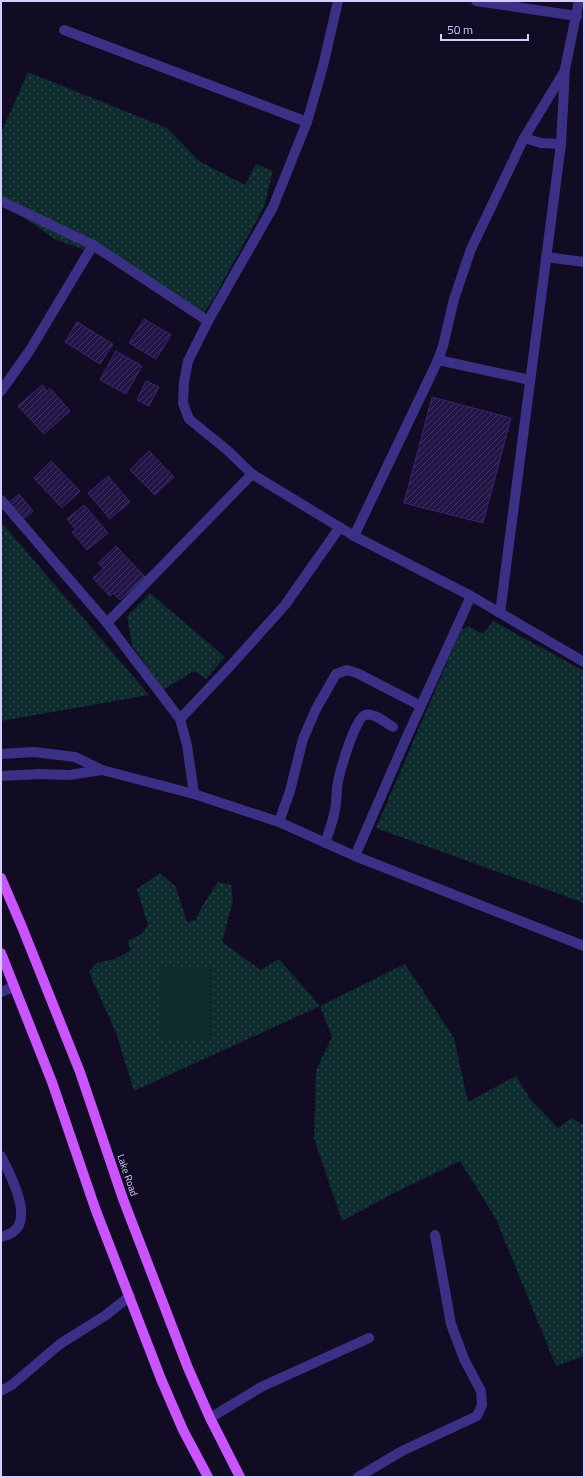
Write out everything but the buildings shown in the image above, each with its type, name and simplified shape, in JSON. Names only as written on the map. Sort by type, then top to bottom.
[{"type":"main road","name":"Lake Road","points":[[1,878],[22,926],[77,1066],[147,1264],[210,1418],[240,1477]]},
{"type":"main road","points":[[1,953],[52,1082],[96,1208],[140,1326],[180,1424],[208,1477]]},
{"type":"street","points":[[338,1],[324,66],[307,122],[273,207],[208,321],[188,361],[184,382],[183,403],[189,419],[227,450],[252,474],[354,536],[471,596],[584,662]]},
{"type":"street","points":[[476,1],[577,16]]},
{"type":"street","points":[[500,613],[561,144],[566,69],[579,1]]},
{"type":"street","points":[[64,30],[307,122]]},
{"type":"street","points":[[354,536],[438,360],[443,346],[454,299],[471,249],[524,138],[566,69]]},
{"type":"street","points":[[524,138],[541,143],[561,144]]},
{"type":"street","points":[[1,201],[93,244],[208,321]]},
{"type":"street","points":[[1,391],[30,350],[93,244]]},
{"type":"street","points":[[546,257],[584,262]]},
{"type":"street","points":[[438,360],[530,380]]},
{"type":"street","points":[[107,623],[252,474]]},
{"type":"street","points":[[1,500],[107,623],[180,719],[187,744],[194,794]]},
{"type":"street","points":[[180,719],[285,605],[340,527]]},
{"type":"street","points":[[355,856],[471,596]]},
{"type":"street","points":[[279,822],[290,791],[303,739],[316,709],[336,674],[347,670],[357,673],[421,706]]},
{"type":"street","points":[[325,843],[335,810],[341,770],[353,734],[362,717],[367,714],[373,715],[393,727]]},
{"type":"street","points":[[1,754],[34,752],[75,757],[102,770],[194,794],[279,822],[355,856],[584,946]]},
{"type":"street","points":[[1,776],[41,774],[69,775],[102,770]]},
{"type":"street","points":[[1,992],[14,987]]},
{"type":"street","points":[[1,1156],[19,1196],[21,1211],[19,1225],[14,1232],[1,1237]]},
{"type":"street","points":[[358,1477],[402,1452],[476,1416],[482,1405],[481,1391],[464,1359],[451,1324],[435,1235]]},
{"type":"street","points":[[1,1391],[13,1384],[60,1344],[106,1315],[130,1296]]},
{"type":"street","points":[[210,1418],[261,1387],[369,1338]]},
{"type":"green space","points":[[28,72],[167,128],[199,161],[245,185],[256,164],[273,171],[264,207],[210,305],[199,318],[103,256],[56,240],[1,201],[1,133]]},
{"type":"green space","points":[[1,522],[149,695],[1,721]]},
{"type":"green space","points":[[150,593],[225,657],[206,679],[194,671],[163,690],[132,645],[127,616]]},
{"type":"green space","points":[[493,621],[584,671],[584,903],[376,828],[461,630],[468,626],[483,634]]},
{"type":"green space","points":[[160,873],[176,887],[187,922],[196,920],[201,908],[218,882],[231,885],[233,901],[222,942],[261,970],[279,959],[320,1006],[134,1091],[117,1035],[89,972],[96,963],[115,959],[131,950],[127,941],[142,934],[148,925],[137,889]]},
{"type":"green space","points":[[405,964],[454,1038],[468,1102],[516,1076],[530,1099],[558,1128],[571,1118],[584,1125],[584,1356],[556,1366],[496,1219],[460,1161],[392,1194],[342,1221],[314,1138],[316,1070],[332,1037],[320,1006]]},
{"type":"green space","points":[[160,966],[211,967],[211,1041],[159,1040]]}]
